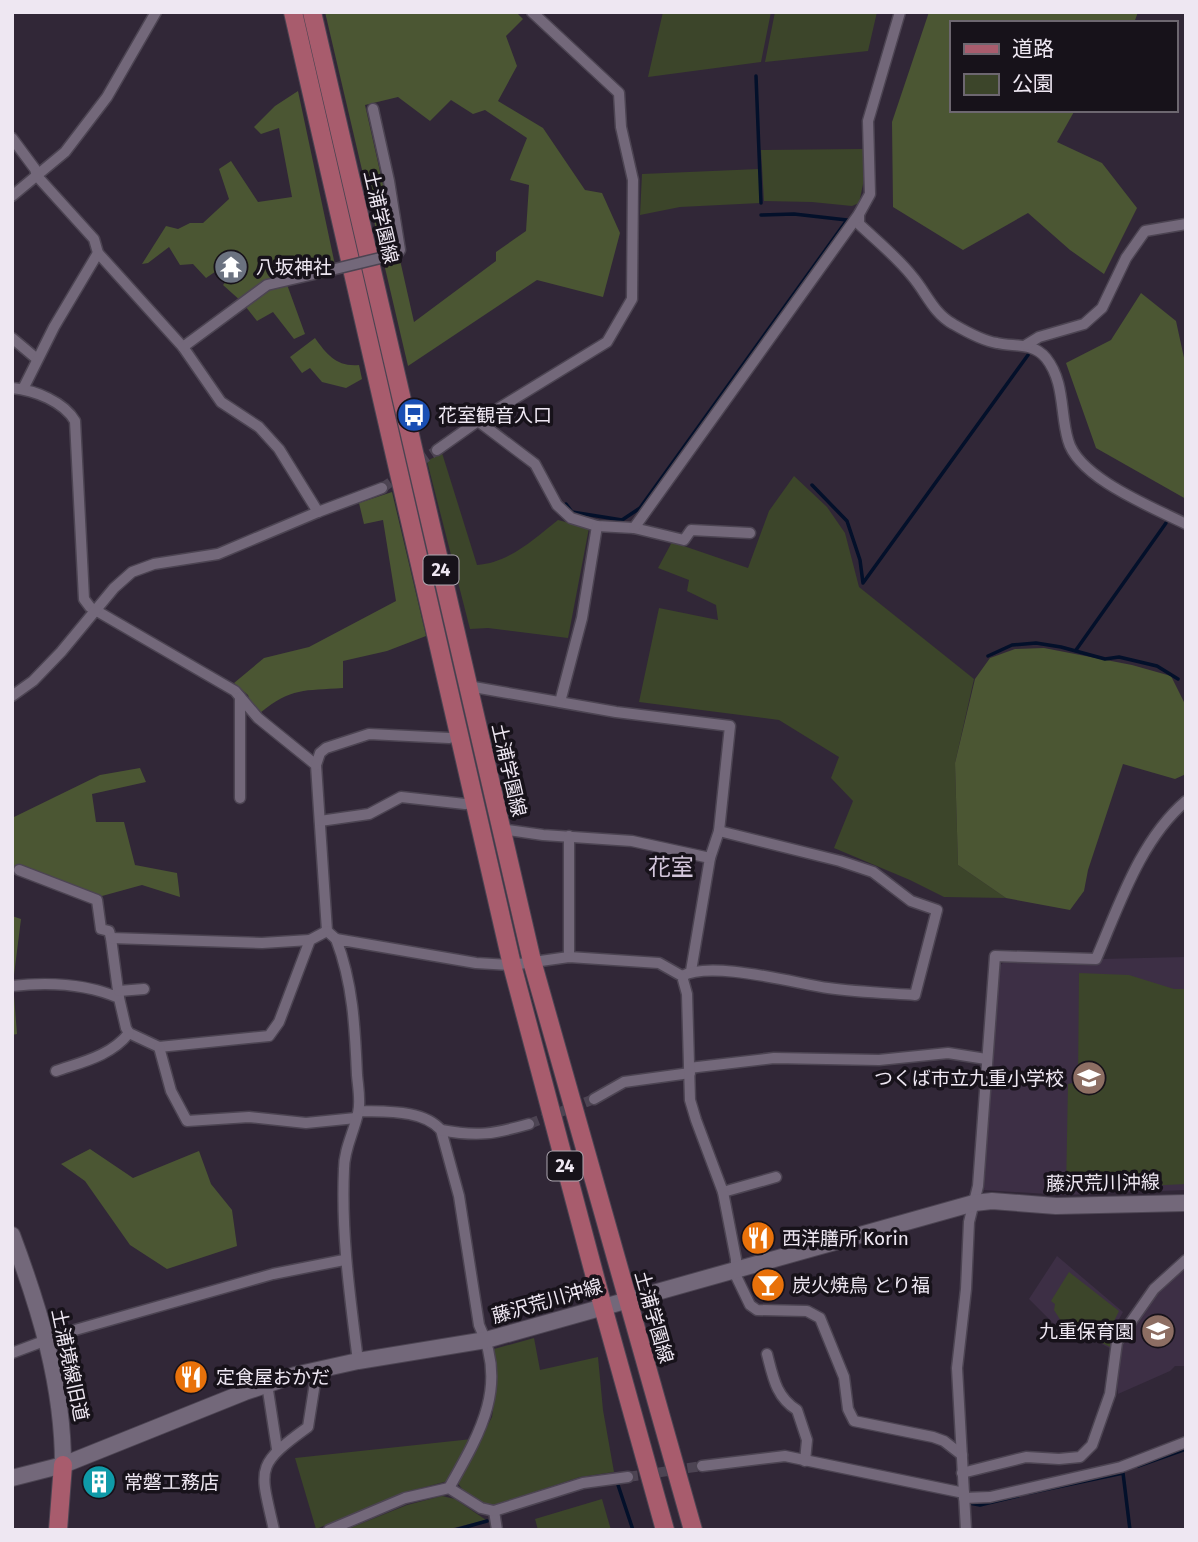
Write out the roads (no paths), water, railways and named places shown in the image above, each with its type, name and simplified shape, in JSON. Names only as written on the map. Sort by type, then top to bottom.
[{"type":"main road","name":"土浦学園線","points":[[293,12],[512,965],[603,1307],[666,1530]]},
{"type":"main road","name":"土浦学園線","points":[[312,12],[532,961],[693,1530]]},
{"type":"main road","name":"藤沢荒川沖線","points":[[12,1478],[63,1465],[267,1384],[358,1361],[486,1340],[974,1203],[1056,1206],[1186,1203]]},
{"type":"main road","name":"土浦境線旧道","points":[[12,1236],[17,1261],[47,1339],[60,1406],[63,1465]]},
{"type":"main road","points":[[58,1530],[63,1465]]},
{"type":"street","points":[[12,196],[65,152],[107,97],[156,12]]},
{"type":"street","points":[[437,450],[478,421],[607,342],[632,299],[633,180],[621,127],[619,93],[532,12]]},
{"type":"street","points":[[634,528],[859,214],[870,194],[868,121],[900,12]]},
{"type":"street","points":[[183,347],[267,285],[397,254],[400,250],[389,181],[373,109]]},
{"type":"street","points":[[12,138],[35,169],[37,176],[94,239],[98,253],[183,347],[221,402],[259,427],[279,449],[318,512]]},
{"type":"street","points":[[859,214],[859,224],[913,277],[932,307],[951,323],[996,343],[1026,345],[1045,357],[1056,379],[1063,403],[1068,441],[1080,462],[1105,481],[1186,524]]},
{"type":"street","points":[[1026,345],[1039,337],[1084,324],[1102,308],[1126,258],[1145,231],[1186,224]]},
{"type":"street","points":[[98,253],[37,359],[17,388],[68,409],[75,421],[84,599],[95,611],[235,691],[258,718],[316,765]]},
{"type":"street","points":[[12,338],[37,359]]},
{"type":"street","points":[[381,394],[399,390]]},
{"type":"street","points":[[478,421],[535,464],[557,505],[571,519],[597,526],[634,528],[684,540],[691,530],[750,533]]},
{"type":"street","points":[[12,696],[33,681],[114,588],[132,572],[154,564],[218,554],[382,488]]},
{"type":"street","points":[[560,702],[582,618],[597,526]]},
{"type":"street","points":[[468,686],[616,712],[730,726],[719,831],[710,858],[687,973],[687,994],[691,1100],[723,1192],[736,1276],[753,1308],[765,1311],[807,1311],[821,1318],[844,1377],[848,1409],[854,1421],[933,1437],[944,1441],[962,1455]]},
{"type":"street","points":[[240,697],[240,798]]},
{"type":"street","points":[[358,1361],[344,1260],[344,1165],[358,1114],[354,1007],[342,954],[336,939],[327,931],[316,765],[320,753],[326,748],[369,734],[449,738],[460,736]]},
{"type":"street","points":[[320,821],[369,814],[401,797],[465,804],[474,802]]},
{"type":"street","points":[[966,1530],[957,1368],[966,1289],[969,1222],[978,1186],[995,956],[1096,959],[1146,850],[1183,807]]},
{"type":"street","points":[[501,829],[632,841],[710,858]]},
{"type":"street","points":[[336,939],[476,963],[512,965],[569,957],[659,963],[687,973],[738,972],[828,988],[915,995],[937,910],[911,901],[873,873],[840,861],[719,831]]},
{"type":"street","points":[[569,836],[569,957]]},
{"type":"street","points":[[19,870],[97,900],[101,929],[109,931],[111,939],[126,1028],[129,1033],[159,1046],[269,1036],[279,1022],[310,940]]},
{"type":"street","points":[[111,939],[262,943],[310,940],[327,931]]},
{"type":"street","points":[[12,986],[71,986],[119,995],[144,989]]},
{"type":"street","points":[[56,1071],[108,1052],[119,1045],[129,1033]]},
{"type":"street","points":[[159,1046],[171,1091],[187,1121],[249,1118],[306,1123],[386,1112],[424,1117],[442,1130],[459,1196],[479,1325],[486,1340],[492,1370],[486,1418],[449,1488]]},
{"type":"street","points":[[594,1099],[624,1082],[774,1058],[879,1060],[948,1053],[986,1059]]},
{"type":"street","points":[[442,1130],[472,1135],[498,1133],[529,1124]]},
{"type":"street","points":[[723,1192],[776,1177]]},
{"type":"street","points":[[12,1353],[47,1339],[273,1274],[344,1260]]},
{"type":"street","points":[[962,1473],[1027,1458],[1080,1457],[1092,1445],[1110,1394],[1117,1342],[1154,1289],[1186,1260]]},
{"type":"street","points":[[767,1354],[777,1390],[786,1403],[797,1409],[807,1440],[804,1461]]},
{"type":"street","points":[[274,1530],[263,1474],[277,1449],[308,1427],[317,1370]]},
{"type":"street","points":[[267,1384],[277,1449]]},
{"type":"street","points":[[702,1466],[785,1456],[964,1496],[990,1497],[1121,1466],[1186,1442]]},
{"type":"street","points":[[329,1530],[405,1498],[449,1488],[481,1508],[494,1511],[583,1483],[628,1477]]},
{"type":"street","points":[[494,1511],[497,1530]]},
{"type":"waterway","points":[[756,76],[761,203]]},
{"type":"waterway","points":[[566,504],[572,512],[622,520],[640,508],[847,220],[794,214],[761,215]]},
{"type":"waterway","points":[[812,485],[847,521],[860,560],[863,583],[1028,355]]},
{"type":"waterway","points":[[1076,650],[1166,523]]},
{"type":"waterway","points":[[988,656],[1012,645],[1036,643],[1105,659],[1119,657],[1157,666],[1178,679]]},
{"type":"waterway","points":[[1138,1466],[1186,1449]]},
{"type":"waterway","points":[[1029,1493],[1123,1473],[1130,1530]]},
{"type":"waterway","points":[[618,1485],[633,1530]]},
{"type":"waterway","points":[[969,1503],[980,1505],[1018,1496]]},
{"type":"waterway","points":[[455,1530],[487,1521]]},
{"type":"tunnel","points":[[382,488],[437,450]]},
{"type":"tunnel","points":[[529,1124],[594,1099]]},
{"type":"tunnel","points":[[628,1477],[702,1466]]},
{"type":"place","name":"八坂神社","points":[[231,267]]},
{"type":"place","name":"花室観音入口","points":[[414,415]]},
{"type":"place","name":"つくば市立九重小学校","points":[[1089,1078]]},
{"type":"place","name":"西洋膳所 Korin","points":[[758,1238]]},
{"type":"place","name":"炭火焼鳥 とり福","points":[[768,1285]]},
{"type":"place","name":"九重保育園","points":[[1158,1331]]},
{"type":"place","name":"定食屋おかだ","points":[[191,1377]]},
{"type":"place","name":"常磐工務店","points":[[99,1482]]},
{"type":"district","name":"花室","points":[[671,867]]}]
